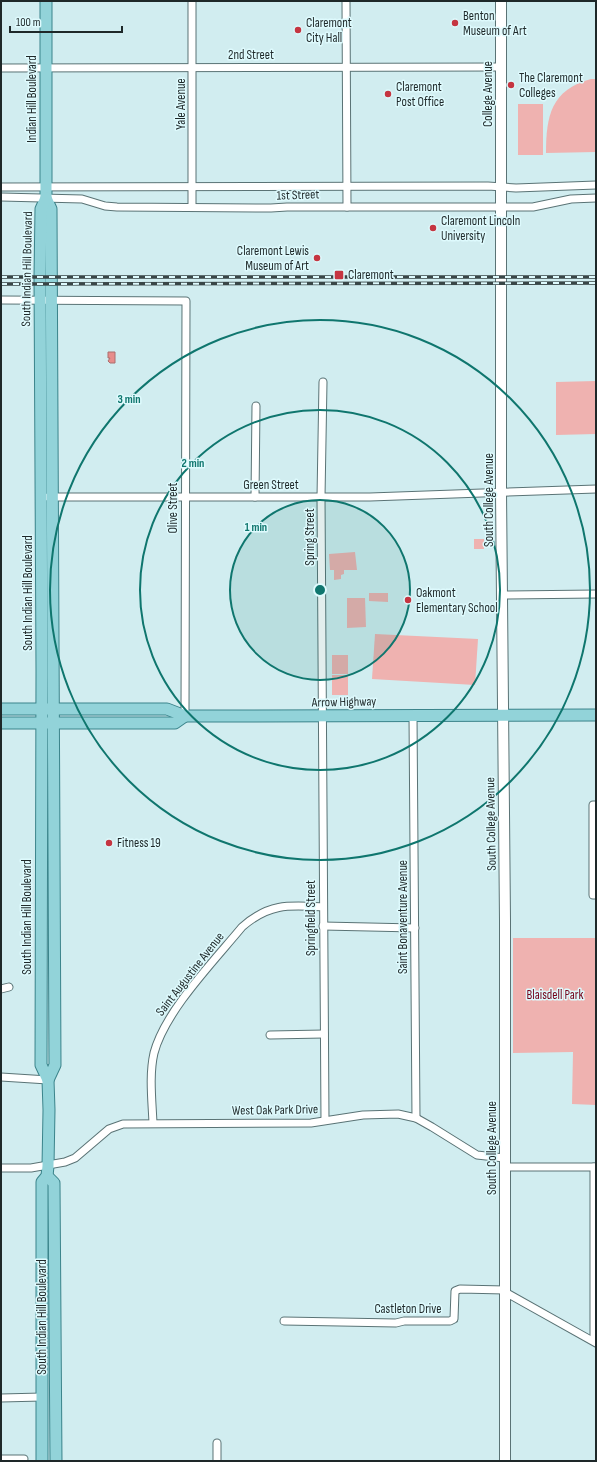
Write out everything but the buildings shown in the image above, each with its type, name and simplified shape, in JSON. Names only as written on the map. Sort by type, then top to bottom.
[{"type":"main road","name":"Indian Hill Boulevard","points":[[46,1],[46,192]]},
{"type":"main road","name":"South Indian Hill Boulevard","points":[[46,192],[51,209],[45,300],[48,709],[54,722],[55,1065],[48,1080]]},
{"type":"main road","name":"Arrow Highway","points":[[1,709],[166,709],[185,716],[596,715]]},
{"type":"main road","name":"South Indian Hill Boulevard","points":[[48,709],[42,722],[41,1065],[48,1080],[48,1171],[54,1183],[56,1461]]},
{"type":"main road","name":"Arrow Highway","points":[[1,723],[175,723],[185,716]]},
{"type":"main road","name":"South Indian Hill Boulevard","points":[[42,1461],[42,1182],[48,1171]]},
{"type":"street","name":"Yale Avenue","points":[[192,1],[192,207]]},
{"type":"street","points":[[346,1],[347,207]]},
{"type":"street","name":"College Avenue","points":[[501,1],[501,187]]},
{"type":"street","name":"2nd Street","points":[[1,68],[501,67]]},
{"type":"street","name":"1st Street","points":[[1,197],[46,192],[193,187],[501,187],[596,185]]},
{"type":"street","name":"1st Street","points":[[1,187],[46,192],[82,199],[105,206],[117,207],[533,207],[571,199],[596,198]]},
{"type":"street","name":"South College Avenue","points":[[501,187],[506,1461]]},
{"type":"street","points":[[1,300],[45,300]]},
{"type":"street","name":"Olive Street","points":[[45,300],[186,301],[185,716]]},
{"type":"street","name":"Spring Street","points":[[322,716],[323,382]]},
{"type":"street","points":[[255,497],[256,406]]},
{"type":"street","name":"Green Street","points":[[47,498],[322,497],[596,489]]},
{"type":"street","points":[[502,595],[596,594]]},
{"type":"street","name":"Saint Bonaventure Avenue","points":[[413,715],[416,1118]]},
{"type":"street","name":"Springfield Street","points":[[322,716],[325,1120]]},
{"type":"street","points":[[594,805],[595,895]]},
{"type":"street","name":"Saint Augustine Avenue","points":[[153,1123],[151,1076],[154,1052],[162,1031],[173,1012],[242,927],[252,918],[278,906],[323,907]]},
{"type":"street","points":[[323,926],[415,928]]},
{"type":"street","points":[[1,989],[9,987]]},
{"type":"street","points":[[270,1035],[324,1034]]},
{"type":"street","points":[[1,1077],[48,1080]]},
{"type":"street","name":"West Oak Park Drive","points":[[1,1168],[48,1171],[75,1158],[109,1129],[123,1124],[311,1123],[363,1115],[398,1114],[416,1118],[477,1155],[504,1162],[595,1167]]},
{"type":"street","points":[[505,1291],[595,1342],[595,1167]]},
{"type":"street","name":"Castleton Drive","points":[[284,1320],[396,1323],[404,1321],[450,1321],[454,1319],[455,1291],[460,1289],[505,1291]]},
{"type":"street","points":[[1,1398],[42,1397]]},
{"type":"street","points":[[217,1443],[217,1461]]},
{"type":"street","points":[[1,1459],[24,1459]]},
{"type":"green space","points":[[591,79],[596,79],[596,152],[546,153],[547,127],[554,106],[559,97],[567,90]]},
{"type":"green space","points":[[518,104],[543,104],[543,155],[518,155]]},
{"type":"green space","points":[[596,381],[596,434],[556,435],[556,382]]},
{"type":"green space","points":[[474,539],[484,539],[484,549],[474,549]]},
{"type":"green space","points":[[355,552],[357,570],[344,570],[344,574],[341,575],[341,579],[334,580],[334,570],[330,570],[329,554]]},
{"type":"green space","points":[[369,593],[388,593],[388,602],[369,601]]},
{"type":"green space","points":[[347,598],[365,598],[366,627],[347,628]]},
{"type":"green space","points":[[375,634],[478,639],[475,685],[372,679]]},
{"type":"green space","points":[[332,655],[348,655],[348,674],[332,674]]},
{"type":"green space","points":[[332,675],[348,675],[348,695],[332,695]]},
{"type":"green space","name":"Blaisdell Park","points":[[513,938],[596,938],[596,1105],[572,1104],[573,1052],[513,1053]]},
{"type":"shaded area","points":[[108,352],[115,352],[115,363],[110,363],[108,361],[110,358],[108,358]]},
{"type":"railway","points":[[1,277],[596,277]]},
{"type":"railway","points":[[1,284],[596,283]]},
{"type":"place","name":"Benton Museum of Art","points":[[455,23]]},
{"type":"place","name":"Claremont City Hall","points":[[298,30]]},
{"type":"place","name":"The Claremont Colleges","points":[[511,85]]},
{"type":"place","name":"Claremont Post Office","points":[[388,94]]},
{"type":"place","name":"Claremont Lincoln University","points":[[433,228]]},
{"type":"place","name":"Claremont Lewis Museum of Art","points":[[317,258]]},
{"type":"place","name":"Claremont","points":[[339,275]]},
{"type":"place","name":"Oakmont Elementary School","points":[[408,600]]},
{"type":"place","name":"Fitness 19","points":[[109,843]]}]
